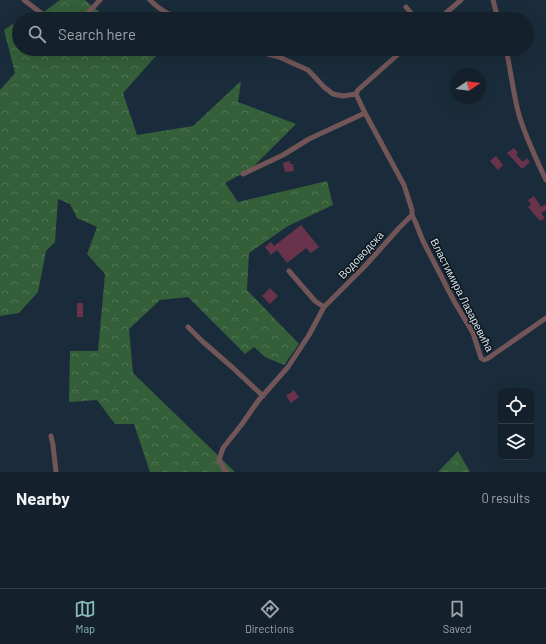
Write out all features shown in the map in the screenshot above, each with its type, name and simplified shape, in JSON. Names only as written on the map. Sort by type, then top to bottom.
[{"type":"street","points":[[24,0],[40,12]]},
{"type":"street","points":[[89,12],[100,0]]},
{"type":"street","points":[[150,0],[165,12]]},
{"type":"street","points":[[447,12],[461,0]]},
{"type":"street","points":[[493,0],[496,12]]},
{"type":"street","points":[[406,7],[410,12]]},
{"type":"street","points":[[275,56],[308,70],[329,91],[343,96],[356,94],[358,90],[396,56]]},
{"type":"street","points":[[507,56],[522,124],[546,180]]},
{"type":"street","points":[[356,94],[404,185],[412,210],[412,215]]},
{"type":"street","points":[[243,174],[283,155],[309,139],[365,113]]},
{"type":"street","name":"Водоводска","points":[[227,472],[224,470],[219,460],[223,448],[258,401],[288,367],[309,335],[324,307],[365,266],[412,215]]},
{"type":"street","name":"Властимира Лазаревића","points":[[412,215],[423,241],[454,301],[473,333],[481,358],[484,360],[492,356],[546,318]]},
{"type":"street","points":[[289,270],[315,301],[324,307]]},
{"type":"street","points":[[188,327],[202,342],[263,396]]},
{"type":"street","points":[[51,436],[56,472]]},
{"type":"green space","points":[[60,0],[85,0],[100,12],[44,12]]},
{"type":"green space","points":[[12,25],[12,56],[156,56],[123,93],[137,135],[193,126],[241,81],[238,102],[296,124],[251,169],[225,183],[238,202],[327,181],[333,205],[288,226],[249,253],[247,290],[299,344],[284,365],[265,357],[254,347],[245,354],[188,297],[160,300],[129,329],[133,373],[235,472],[150,472],[134,424],[115,424],[97,400],[69,402],[70,351],[98,351],[105,274],[87,254],[97,227],[77,218],[70,204],[58,199],[55,242],[46,251],[38,292],[19,313],[0,316],[0,90],[15,73],[4,30]]},
{"type":"green space","points":[[458,451],[470,472],[438,472]]},
{"type":"building","points":[[514,148],[518,153],[516,155],[523,162],[527,158],[530,162],[522,169],[507,153]]},
{"type":"building","points":[[496,156],[503,165],[498,170],[490,161]]},
{"type":"building","points":[[290,161],[290,164],[293,164],[294,171],[285,172],[283,163]]},
{"type":"building","points":[[534,196],[541,207],[546,204],[546,210],[541,213],[545,218],[540,221],[528,207],[531,205],[528,200]]},
{"type":"building","points":[[301,225],[319,247],[311,253],[306,248],[287,263],[277,250],[271,255],[265,247],[271,242],[274,246]]},
{"type":"building","points":[[270,288],[278,296],[270,304],[262,296]]},
{"type":"building","points":[[77,303],[83,303],[83,317],[77,317]]},
{"type":"building","points":[[294,390],[299,397],[291,403],[286,396]]}]
